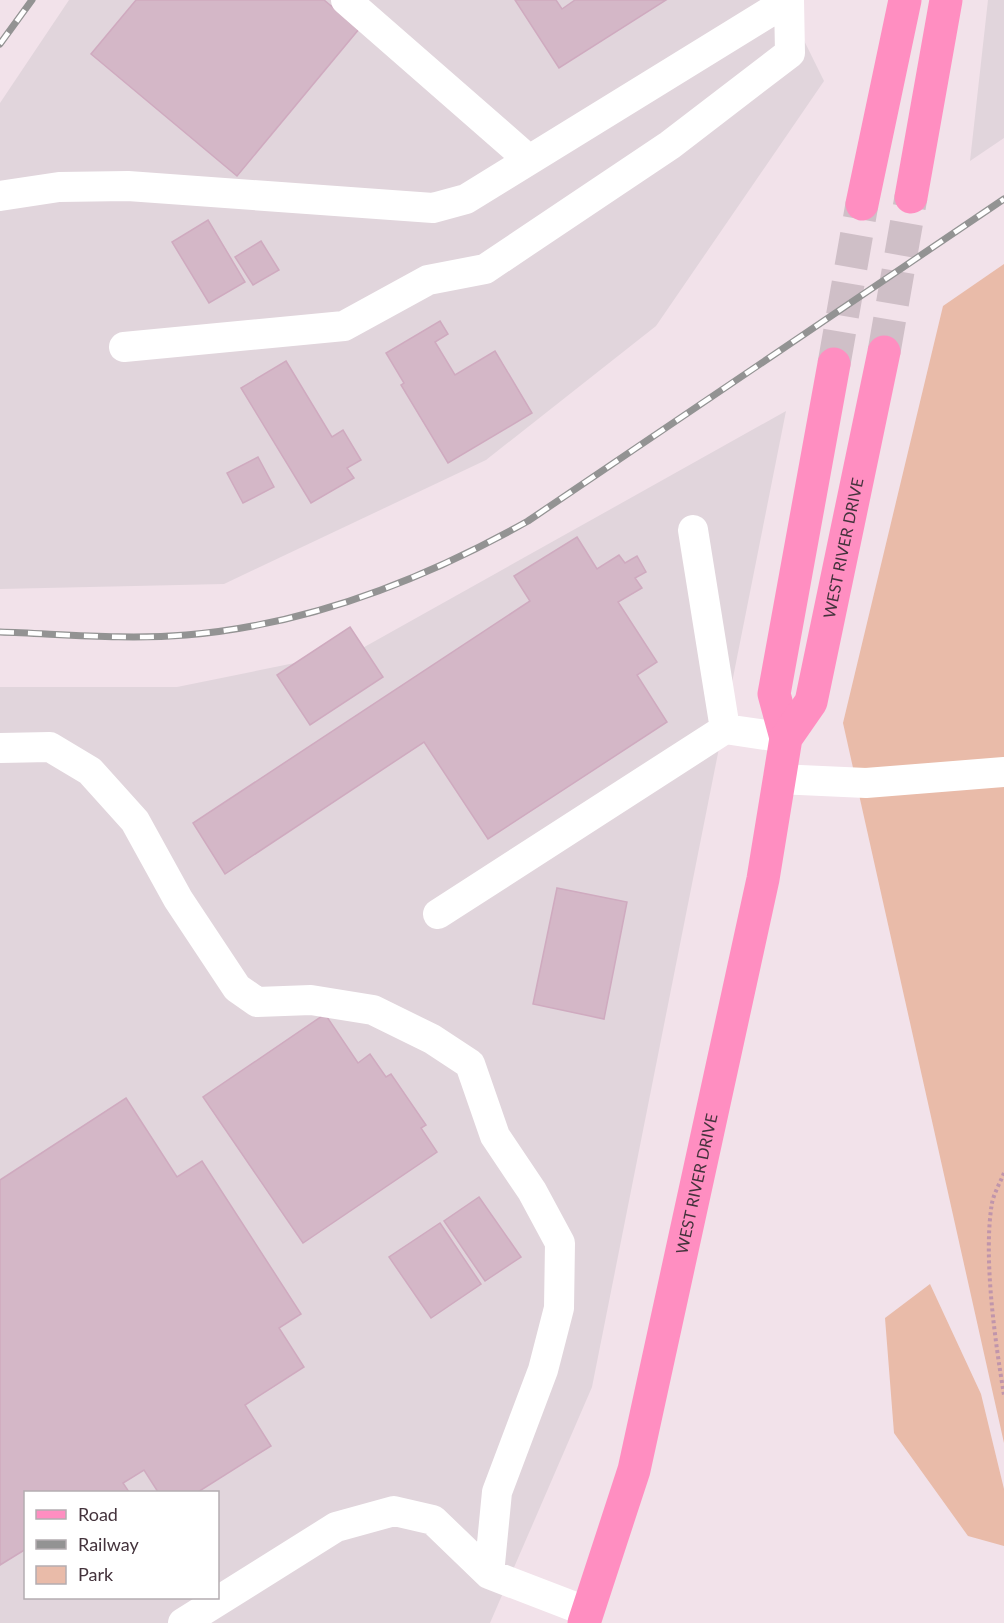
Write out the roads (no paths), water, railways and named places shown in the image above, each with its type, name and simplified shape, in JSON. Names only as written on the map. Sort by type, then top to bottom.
[{"type":"main road","points":[[862,204],[905,0]]},
{"type":"main road","points":[[911,196],[946,0]]},
{"type":"main road","name":"WEST RIVER DRIVE","points":[[586,1618],[634,1470],[763,879],[786,738],[811,702],[884,352]]},
{"type":"main road","name":"WEST RIVER DRIVE","points":[[786,738],[774,694],[834,364]]},
{"type":"lane","points":[[346,0],[528,159]]},
{"type":"lane","points":[[0,196],[59,187],[128,186],[433,208],[466,198],[789,0]]},
{"type":"lane","points":[[124,347],[344,326],[428,280],[485,268],[670,145],[790,53],[789,0]]},
{"type":"lane","points":[[693,530],[725,729]]},
{"type":"lane","points":[[438,914],[725,729],[786,738]]},
{"type":"lane","points":[[0,748],[50,747],[90,771],[135,821],[178,899],[237,988],[257,1002],[311,1000],[373,1010],[432,1039],[470,1064],[495,1136],[532,1191],[560,1243],[559,1308],[543,1370],[497,1492],[489,1574]]},
{"type":"lane","points":[[778,779],[866,783],[1004,772]]},
{"type":"lane","points":[[183,1623],[336,1527],[394,1511],[433,1520],[489,1574],[586,1618]]},
{"type":"tunnel","points":[[884,352],[911,197]]},
{"type":"tunnel","points":[[834,364],[862,204]]},
{"type":"railway","points":[[0,44],[32,0]]},
{"type":"railway","points":[[0,632],[140,637],[231,630],[320,610],[406,580],[528,521],[1004,199]]}]
